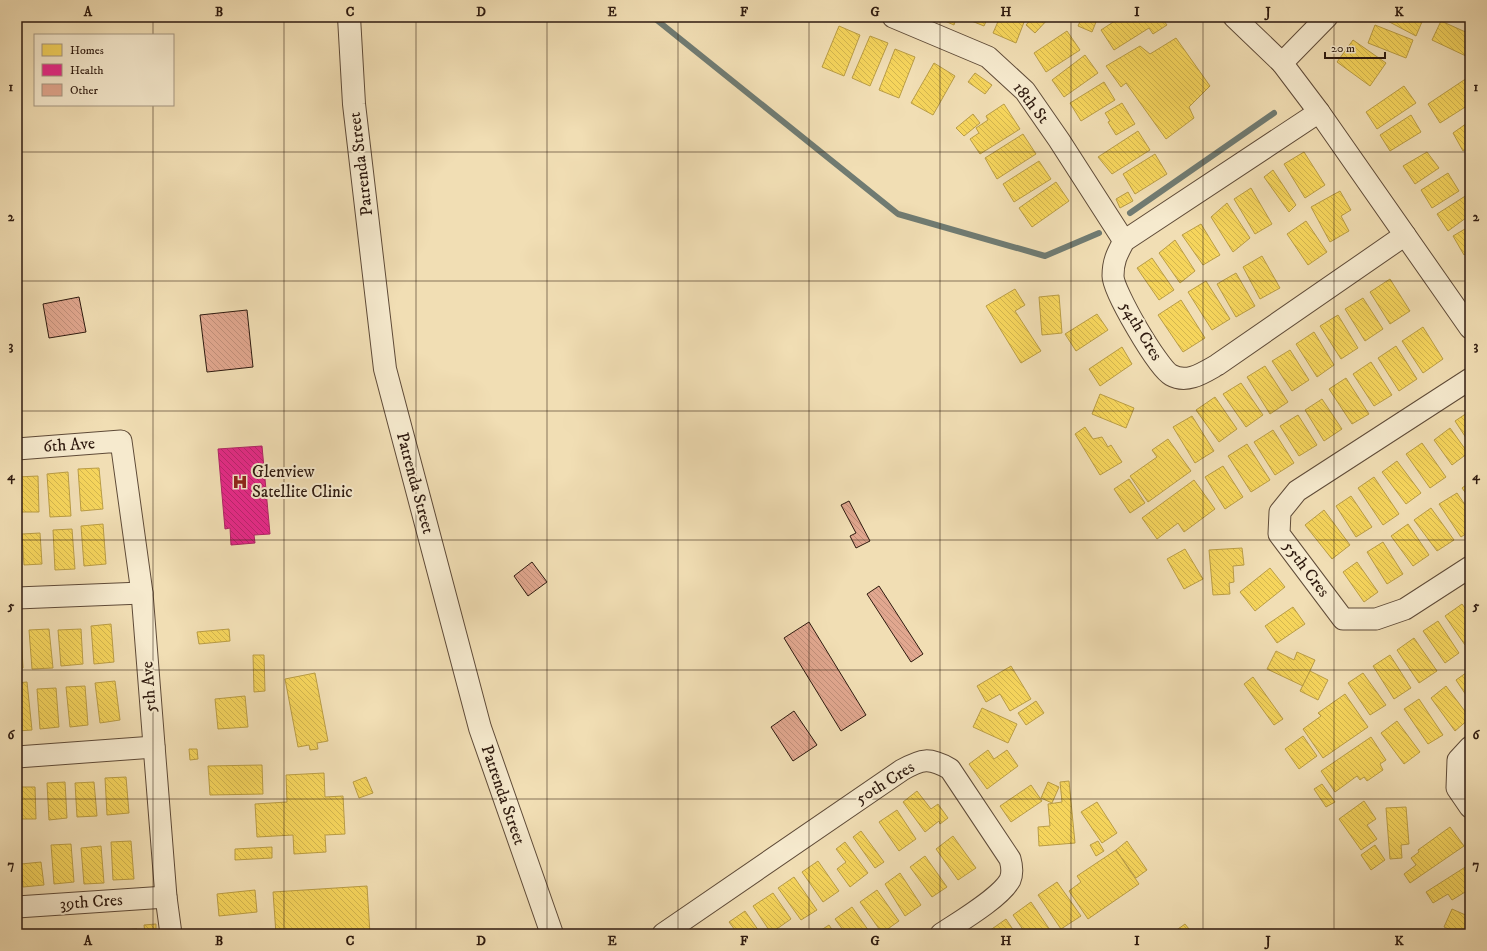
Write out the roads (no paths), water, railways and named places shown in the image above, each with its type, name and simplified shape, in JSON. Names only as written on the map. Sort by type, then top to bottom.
[{"type":"street","name":"Patrenda Street","points":[[349,17],[354,104],[385,369],[480,728],[552,934]]},
{"type":"street","name":"18th St","points":[[893,17],[988,57],[1025,91],[1059,140],[1124,241]]},
{"type":"street","points":[[1234,17],[1282,63],[1319,112],[1470,328]]},
{"type":"street","points":[[1282,63],[1327,17]]},
{"type":"street","name":"54th Cres","points":[[1319,112],[1124,241],[1114,258],[1113,277],[1120,296],[1159,363],[1171,375],[1186,379],[1202,374],[1405,235]]},
{"type":"street","name":"55th Cres","points":[[1470,379],[1297,491],[1280,512],[1279,534],[1343,619],[1376,619],[1405,609],[1470,567]]},
{"type":"street","name":"6th Ave","points":[[17,449],[121,441]]},
{"type":"street","name":"5th Ave","points":[[121,441],[142,593],[166,896],[171,934]]},
{"type":"street","points":[[17,598],[142,593]]},
{"type":"street","points":[[17,757],[154,747]]},
{"type":"street","points":[[1470,747],[1458,760],[1457,788],[1470,807]]},
{"type":"street","name":"50th Cres","points":[[664,934],[902,770],[916,762],[928,759],[938,762],[950,769],[1010,859],[1013,870],[1010,879],[1004,888],[993,898],[941,934]]},
{"type":"street","name":"39th Cres","points":[[17,907],[166,896]]},
{"type":"waterway","points":[[653,17],[898,214],[1045,256],[1099,233]]},
{"type":"waterway","points":[[1130,213],[1274,113]]},
{"type":"place","name":"Glenview Satellite Clinic","points":[[240,482]]}]
